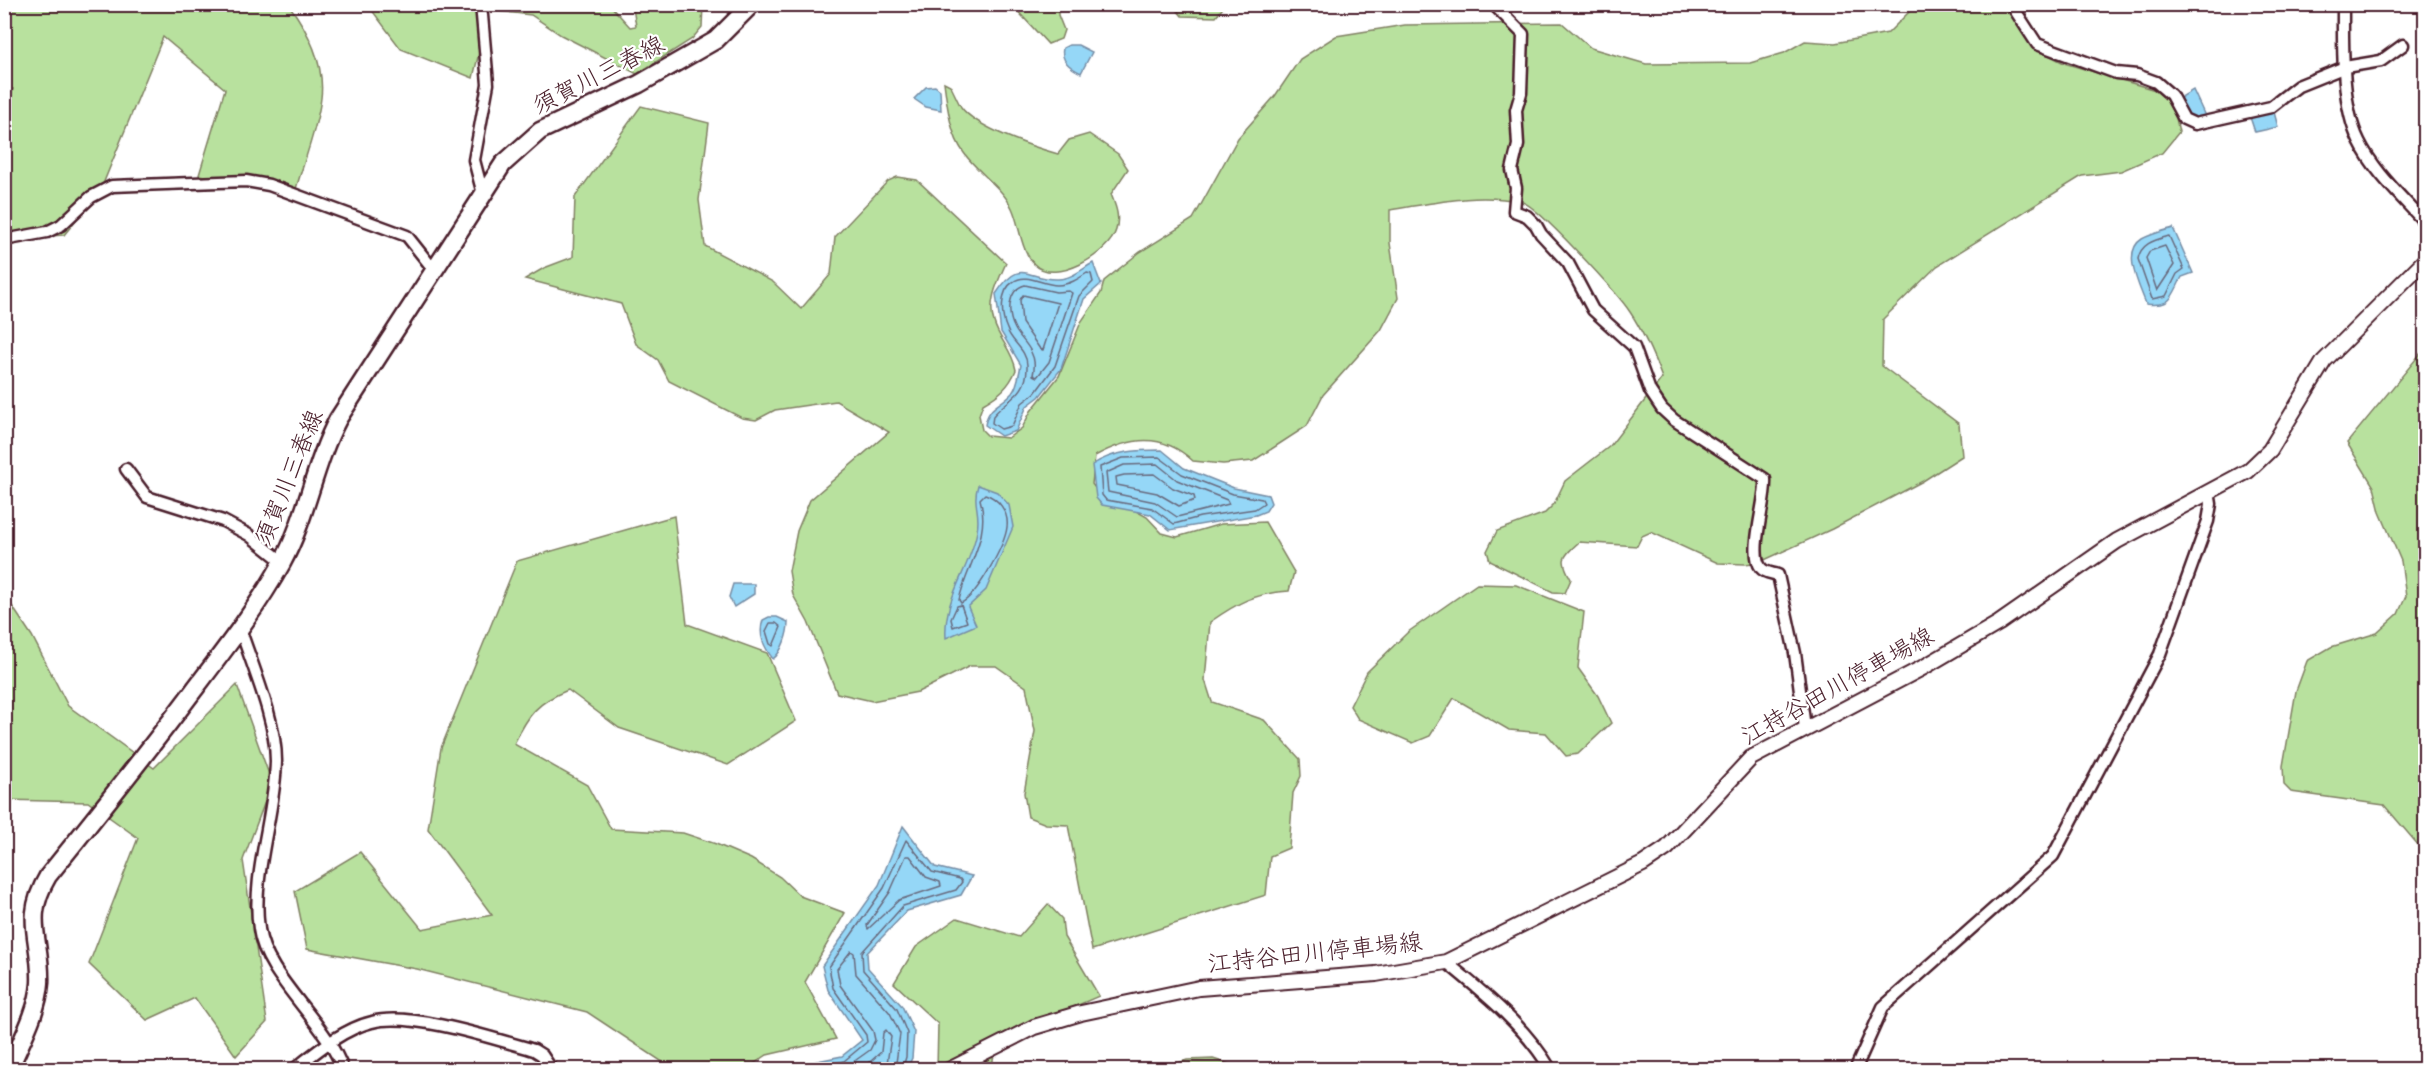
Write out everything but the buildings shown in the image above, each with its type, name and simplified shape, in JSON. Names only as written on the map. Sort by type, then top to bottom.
[{"type":"main road","name":"須賀川三春線","points":[[9,1070],[34,1010],[40,983],[33,921],[37,894],[48,876],[144,757],[240,628],[283,562],[298,527],[325,443],[338,418],[503,164],[540,131],[689,57],[730,29],[752,4]]},
{"type":"main road","name":"江持谷田川停車場線","points":[[949,1070],[1034,1028],[1092,1011],[1199,988],[1376,974],[1446,962],[1643,864],[1667,848],[1739,768],[1751,758],[1924,667],[1999,623],[2117,541],[2248,471],[2270,450],[2324,361],[2426,259]]},
{"type":"street","points":[[481,4],[488,84],[474,160],[483,194]]},
{"type":"street","points":[[1493,4],[1523,34],[1521,93],[1516,110],[1518,145],[1512,170],[1516,188],[1514,211],[1527,216],[1536,225],[1541,234],[1568,263],[1593,310],[1634,347],[1650,391],[1662,409],[1674,420],[1765,479],[1757,542],[1758,564],[1763,571],[1778,575],[1795,653],[1805,728]]},
{"type":"street","points":[[2011,4],[2037,44],[2116,73],[2150,80],[2171,96],[2184,119],[2195,124],[2271,107],[2298,86],[2345,67],[2381,61],[2403,45]]},
{"type":"street","points":[[2343,4],[2349,112],[2358,140],[2372,161],[2426,224]]},
{"type":"street","points":[[4,240],[47,232],[61,225],[91,197],[112,186],[246,181],[269,185],[407,236],[434,270]]},
{"type":"street","points":[[126,469],[147,497],[223,521],[249,535],[283,562]]},
{"type":"street","points":[[1855,1070],[1883,1007],[2053,856],[2160,654],[2208,521],[2211,504],[2209,492]]},
{"type":"street","points":[[240,628],[276,746],[275,772],[260,888],[259,930],[272,960],[330,1044],[343,1070]]},
{"type":"street","points":[[1446,962],[1497,1005],[1538,1048],[1551,1070]]},
{"type":"street","points":[[293,1070],[362,1025],[374,1021],[398,1020],[473,1033],[534,1050],[542,1055],[552,1070]]},
{"type":"green space","points":[[5,5],[289,5],[314,49],[322,86],[317,121],[295,192],[199,175],[225,89],[163,37],[101,189],[64,235],[5,239],[5,117],[13,89],[5,89]]},
{"type":"green space","points":[[368,5],[610,5],[630,27],[636,26],[633,8],[652,5],[703,5],[702,27],[692,39],[637,74],[561,35],[531,15],[489,10],[473,78],[401,49]]},
{"type":"green space","points":[[1012,5],[1058,5],[1058,15],[1064,30],[1061,39],[1048,44]]},
{"type":"green space","points":[[1173,5],[1225,5],[1216,17],[1182,16]]},
{"type":"green space","points":[[1916,5],[2006,5],[2033,47],[2064,63],[2162,92],[2176,118],[2179,132],[2162,153],[2121,171],[2082,176],[1937,266],[1883,319],[1882,366],[1959,424],[1962,456],[1923,481],[1832,529],[1760,562],[1718,563],[1651,532],[1642,536],[1637,546],[1579,542],[1564,558],[1571,579],[1565,593],[1553,592],[1490,561],[1487,551],[1497,531],[1545,513],[1554,504],[1565,481],[1610,446],[1662,378],[1652,352],[1630,312],[1611,288],[1544,218],[1522,202],[1472,198],[1390,210],[1390,243],[1398,298],[1381,330],[1323,395],[1307,426],[1253,461],[1223,464],[1193,461],[1170,445],[1146,440],[1121,445],[1095,456],[1092,484],[1103,499],[1127,506],[1147,517],[1162,533],[1177,537],[1221,524],[1265,522],[1294,572],[1289,591],[1266,594],[1247,600],[1210,622],[1205,680],[1212,702],[1264,720],[1300,759],[1301,776],[1293,793],[1289,848],[1270,856],[1266,895],[1092,950],[1068,825],[1046,824],[1028,817],[1024,793],[1035,731],[1026,687],[996,666],[970,666],[918,692],[872,701],[837,693],[808,622],[793,595],[789,571],[797,531],[810,500],[889,432],[836,401],[775,410],[756,420],[742,418],[669,381],[658,360],[636,344],[621,304],[525,279],[544,268],[573,257],[575,197],[641,106],[709,123],[699,200],[705,246],[773,282],[801,309],[831,274],[835,237],[888,181],[897,177],[917,180],[1006,263],[994,292],[992,314],[996,328],[1012,356],[1016,370],[1003,390],[983,404],[979,415],[982,430],[988,436],[1008,438],[1022,428],[1031,411],[1059,376],[1081,322],[1101,293],[1104,281],[1140,252],[1193,219],[1238,138],[1275,96],[1300,59],[1336,36],[1405,25],[1562,23],[1591,48],[1646,64],[1750,63],[1784,53],[1805,41],[1835,43],[1888,33]]},
{"type":"green space","points":[[944,82],[950,85],[961,107],[968,115],[1006,136],[1058,154],[1069,140],[1089,134],[1118,154],[1128,169],[1111,194],[1118,220],[1116,230],[1103,249],[1093,257],[1067,269],[1043,270],[1034,264],[1023,244],[1008,200],[969,160],[955,137]]},
{"type":"green space","points":[[2425,348],[2425,853],[2384,805],[2291,792],[2284,785],[2283,766],[2296,691],[2307,661],[2331,647],[2377,633],[2398,614],[2406,596],[2401,561],[2380,512],[2374,487],[2347,443]]},
{"type":"green space","points":[[674,516],[687,624],[767,653],[796,721],[728,765],[619,728],[568,690],[548,699],[529,717],[514,744],[587,785],[611,829],[683,833],[716,844],[751,859],[780,877],[800,896],[845,913],[805,982],[836,1039],[767,1055],[746,1069],[673,1069],[587,1012],[417,969],[307,949],[295,891],[360,852],[422,929],[492,915],[428,829],[441,748],[517,561]]},
{"type":"green space","points":[[1477,584],[1516,585],[1584,612],[1578,668],[1598,696],[1611,723],[1578,754],[1566,756],[1546,733],[1509,730],[1454,698],[1430,736],[1413,743],[1358,719],[1350,706],[1367,672],[1408,632]]},
{"type":"green space","points":[[4,594],[32,636],[68,706],[154,768],[237,685],[272,783],[243,860],[267,1022],[236,1056],[195,998],[147,1020],[89,964],[138,838],[88,802],[5,800]]},
{"type":"green space","points":[[1048,904],[1062,919],[1064,937],[1099,996],[1002,1038],[994,1052],[992,1069],[937,1069],[938,1024],[894,983],[916,947],[957,918],[1019,937]]},
{"type":"green space","points":[[1213,1059],[1246,1069],[1160,1069],[1187,1060]]},
{"type":"water","points":[[1078,45],[1092,52],[1081,73],[1070,66],[1063,57],[1063,48]]},
{"type":"water","points":[[935,86],[940,90],[941,110],[926,107],[914,99],[926,87]]},
{"type":"water","points":[[2193,90],[2205,116],[2196,120],[2187,114],[2178,99]]},
{"type":"water","points":[[2274,112],[2278,127],[2255,132],[2250,117]]},
{"type":"water","points":[[2173,228],[2193,273],[2182,277],[2170,300],[2155,305],[2146,304],[2134,270],[2133,252],[2142,239]]},
{"type":"water","points":[[1093,263],[1101,284],[1084,299],[1061,369],[1039,397],[1027,406],[1016,431],[1001,436],[985,425],[992,410],[1014,390],[1021,365],[1001,332],[996,294],[1005,282],[1018,273],[1063,279]]},
{"type":"water","points":[[1162,450],[1184,468],[1234,488],[1268,495],[1271,503],[1266,511],[1256,515],[1170,530],[1150,514],[1102,505],[1096,498],[1092,465],[1117,454]]},
{"type":"water","points":[[978,485],[997,492],[1009,505],[1013,527],[986,590],[968,607],[976,625],[946,638],[949,609],[974,545],[977,531],[976,492]]},
{"type":"water","points":[[733,584],[754,584],[754,594],[734,607],[729,597]]},
{"type":"water","points":[[777,617],[788,622],[784,642],[773,659],[762,636],[763,620]]},
{"type":"water","points":[[903,826],[935,867],[972,876],[961,895],[907,911],[867,953],[868,968],[902,1006],[914,1032],[912,1058],[907,1069],[778,1069],[842,1056],[862,1040],[828,990],[822,966],[879,885]]}]
